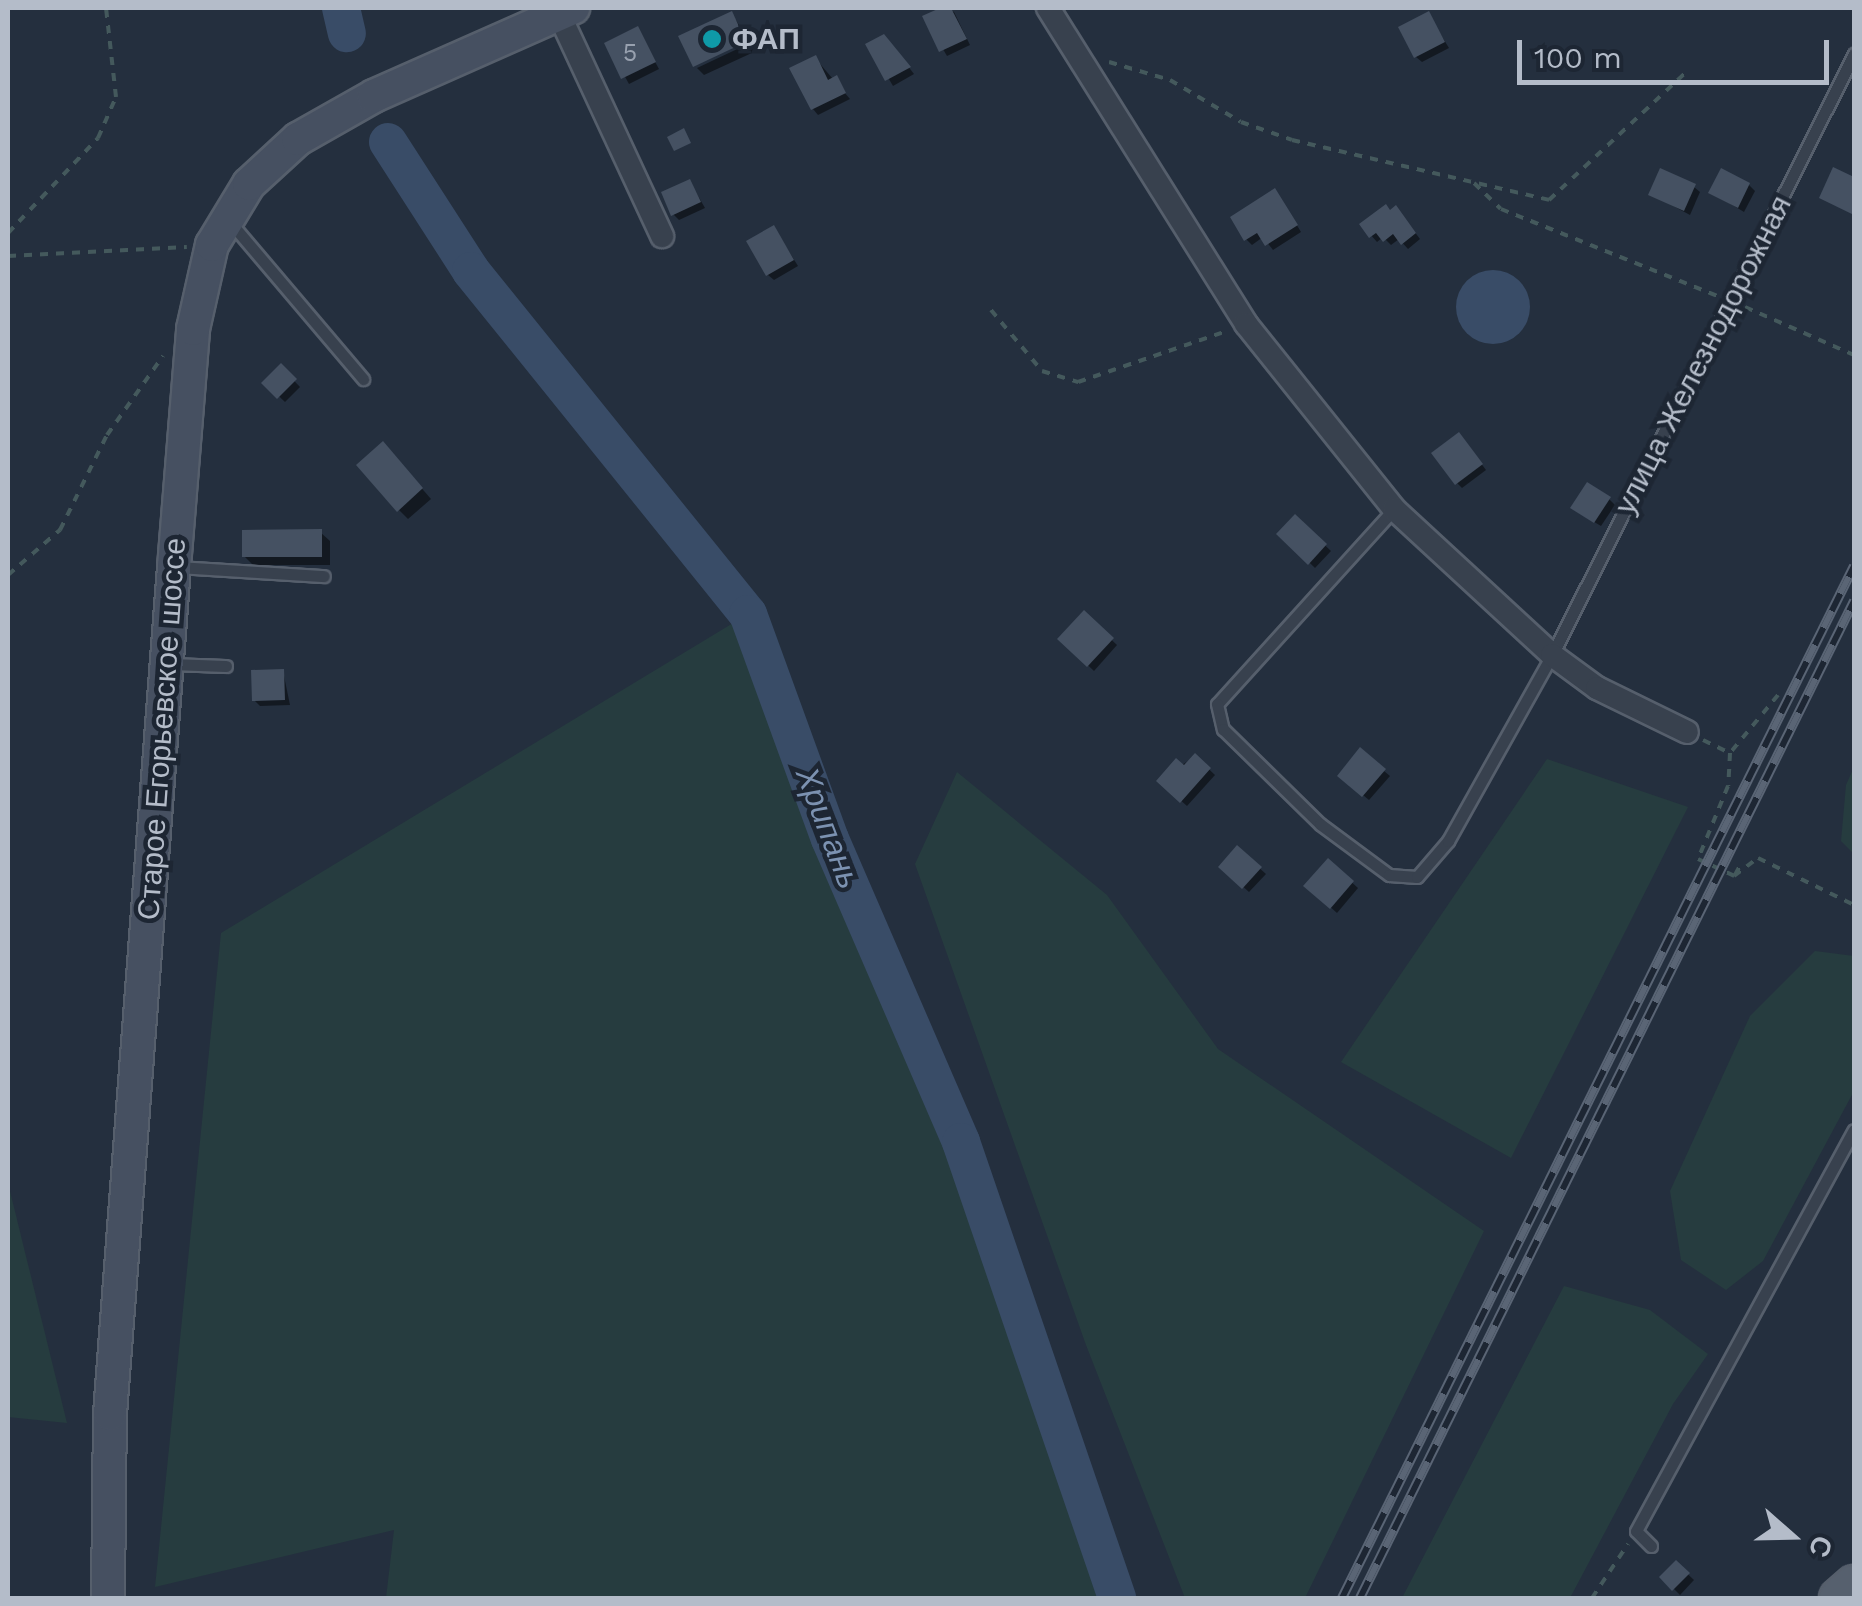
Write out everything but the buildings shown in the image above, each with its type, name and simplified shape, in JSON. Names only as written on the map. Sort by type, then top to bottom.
[{"type":"main road","name":"Старое Егорьевское шоссе","points":[[108,1598],[110,1414],[191,347],[219,231],[249,184],[298,139],[374,96],[566,11]]},
{"type":"main road","points":[[1839,1598],[1854,1585]]},
{"type":"street","points":[[1048,8],[1071,53],[1246,324],[1394,509],[1552,655],[1596,688],[1686,732]]},
{"type":"street","points":[[566,11],[662,236]]},
{"type":"lane","name":"улица Железнодорожная","points":[[1394,509],[1217,704],[1224,729],[1320,824],[1389,875],[1417,877],[1448,842],[1552,655],[1854,54]]},
{"type":"lane","points":[[219,231],[363,379]]},
{"type":"lane","points":[[174,567],[324,576]]},
{"type":"lane","points":[[167,664],[226,666]]},
{"type":"lane","points":[[1651,1546],[1636,1532],[1854,1130]]},
{"type":"path","points":[[8,233],[98,138],[116,97],[106,8]]},
{"type":"path","points":[[1071,53],[1170,80],[1241,122],[1292,140],[1550,200],[1685,73]]},
{"type":"path","points":[[1472,181],[1501,208],[1730,300],[1854,355]]},
{"type":"path","points":[[8,256],[219,231]]},
{"type":"path","points":[[991,310],[1042,371],[1078,382],[1246,324]]},
{"type":"path","points":[[8,575],[60,530],[107,435],[151,365],[191,347]]},
{"type":"path","points":[[1734,876],[1698,858],[1728,786],[1730,754],[1778,695]]},
{"type":"path","points":[[1686,732],[1730,754]]},
{"type":"path","points":[[1734,876],[1758,858],[1854,905]]},
{"type":"path","points":[[1734,876],[1742,862]]},
{"type":"path","points":[[1592,1598],[1636,1532]]},
{"type":"green space","points":[[748,614],[830,839],[961,1142],[1117,1598],[386,1598],[394,1530],[155,1587],[221,933]]},
{"type":"green space","points":[[1547,759],[1688,807],[1511,1158],[1341,1062]]},
{"type":"green space","points":[[1854,767],[1854,854],[1841,841],[1846,785]]},
{"type":"green space","points":[[957,772],[1107,895],[1218,1049],[1484,1231],[1305,1598],[1185,1598],[1086,1345],[915,864]]},
{"type":"green space","points":[[1815,951],[1854,956],[1854,1091],[1763,1261],[1726,1290],[1681,1260],[1670,1191],[1750,1016]]},
{"type":"green space","points":[[8,1183],[67,1423],[8,1417]]},
{"type":"green space","points":[[1564,1286],[1650,1310],[1708,1354],[1673,1404],[1570,1598],[1402,1598]]},
{"type":"water","points":[[1493,270],[1519,281],[1530,307],[1519,333],[1493,344],[1467,333],[1456,307],[1467,281]]},
{"type":"waterway","name":"Хрипань","points":[[341,8],[347,33]]},
{"type":"waterway","name":"Хрипань","points":[[388,142],[471,271],[748,614],[830,839],[961,1142],[1117,1598]]},
{"type":"railway","points":[[1342,1598],[1854,566]]},
{"type":"railway","points":[[1360,1598],[1854,601]]},
{"type":"place","name":"ФАП","points":[[712,39]]}]
